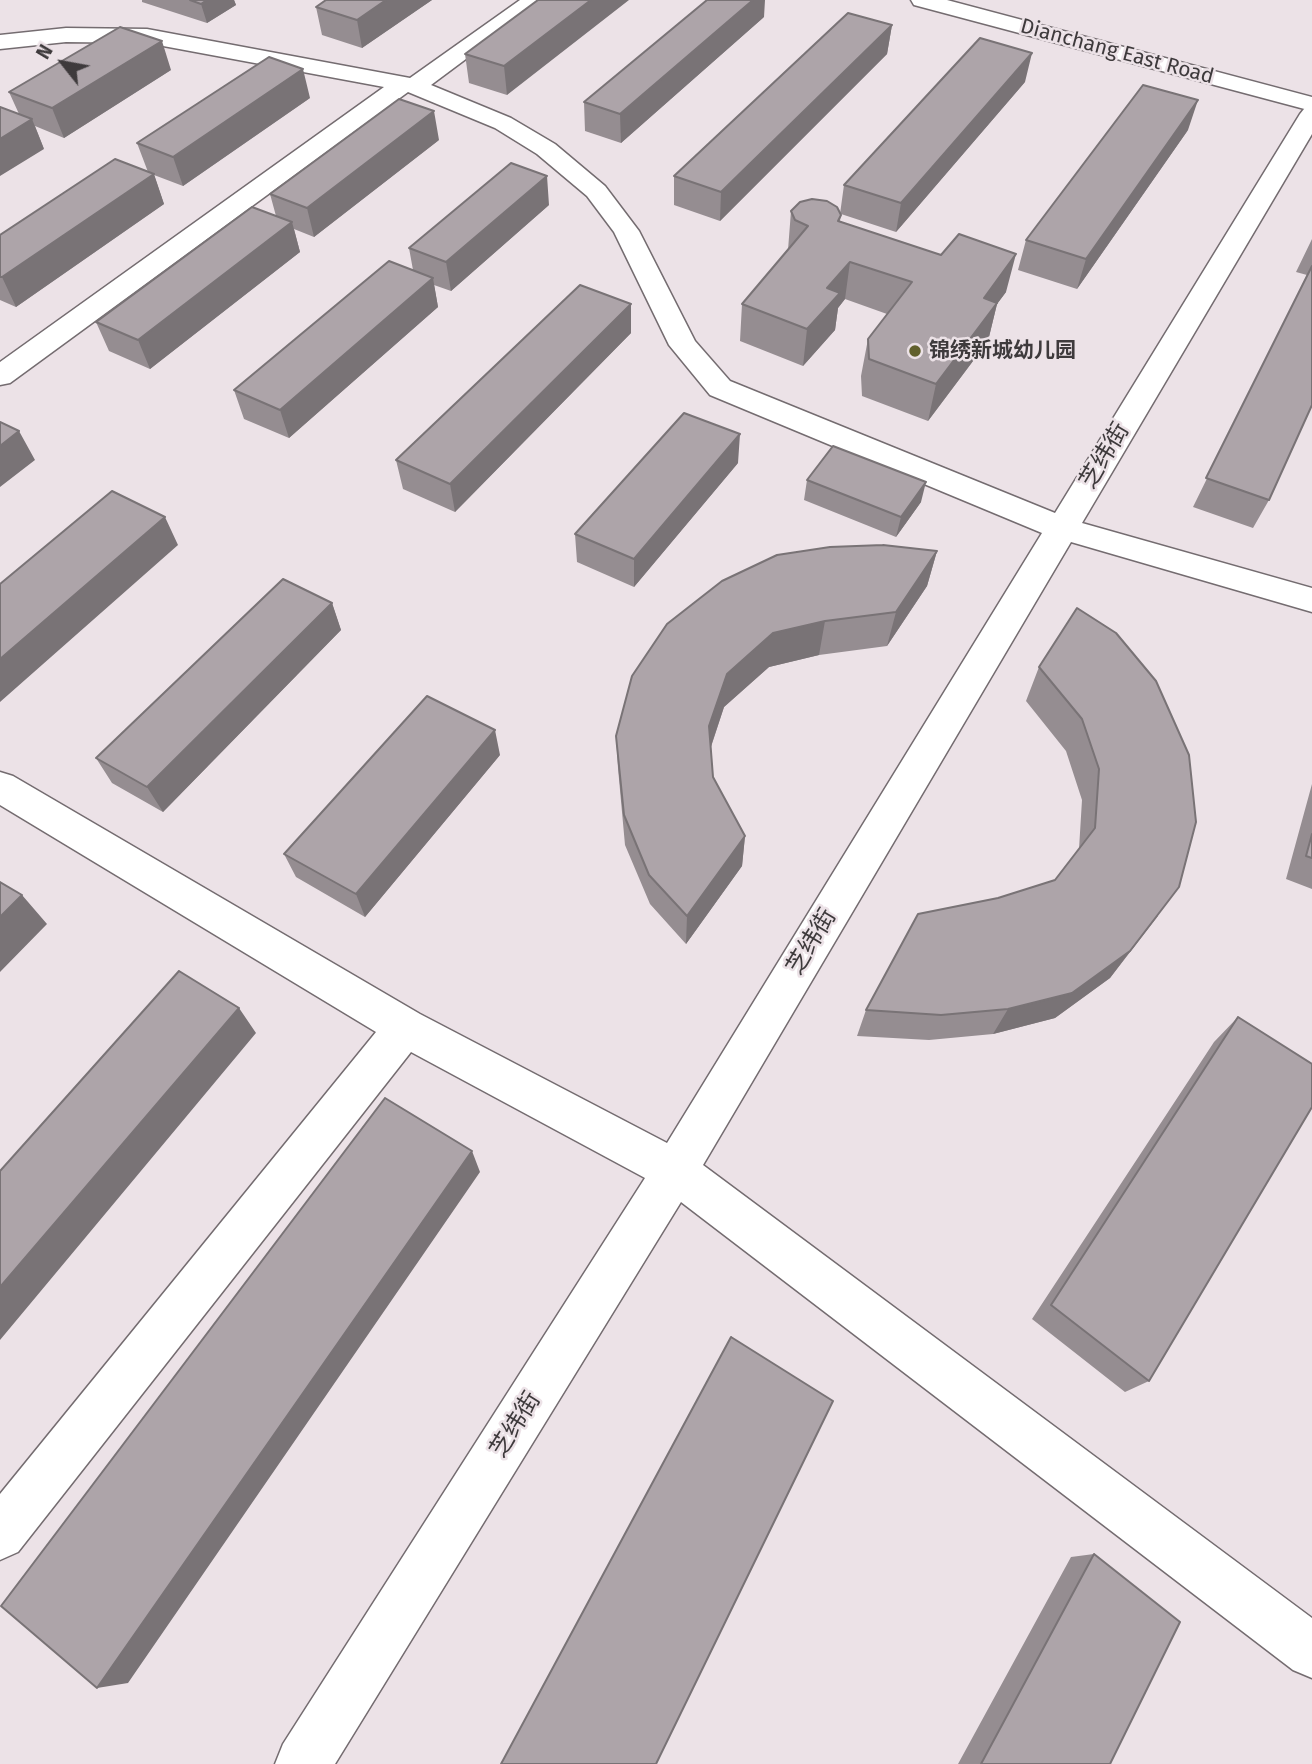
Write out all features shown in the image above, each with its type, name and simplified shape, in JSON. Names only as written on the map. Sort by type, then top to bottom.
[{"type":"street","points":[[0,376],[409,85],[534,0]]},
{"type":"street","name":"Dianchang East Road","points":[[922,0],[1312,104]]},
{"type":"street","points":[[0,42],[66,35],[148,36],[409,85],[503,123],[546,149],[596,191],[626,231],[683,345],[720,388],[1061,528],[1312,600]]},
{"type":"street","name":"芝纬街","points":[[303,1764],[674,1171],[1312,114]]},
{"type":"street","points":[[0,787],[405,1027],[674,1171],[1312,1651]]},
{"type":"street","points":[[0,1534],[405,1027]]},
{"type":"building","points":[[190,0],[207,0],[201,4]]},
{"type":"building","points":[[326,0],[386,0],[357,20],[316,7]]},
{"type":"building","points":[[538,0],[591,0],[504,66],[465,54]]},
{"type":"building","points":[[707,0],[753,0],[620,114],[584,102]]},
{"type":"building","points":[[848,13],[892,25],[721,192],[674,176]]},
{"type":"building","points":[[120,27],[162,41],[52,108],[9,92]]},
{"type":"building","points":[[980,38],[1032,53],[901,203],[844,185]]},
{"type":"building","points":[[269,57],[303,69],[173,157],[137,143]]},
{"type":"building","points":[[1143,85],[1198,100],[1086,259],[1026,240]]},
{"type":"building","points":[[399,99],[434,111],[307,208],[270,194]]},
{"type":"building","points":[[0,107],[32,119],[0,139]]},
{"type":"building","points":[[115,159],[154,174],[0,277],[0,235]]},
{"type":"building","points":[[511,163],[547,176],[446,262],[409,248]]},
{"type":"building","points":[[812,199],[827,201],[837,207],[841,215],[838,221],[941,255],[959,234],[1016,254],[984,298],[997,303],[936,384],[869,359],[868,339],[912,282],[850,262],[827,288],[840,293],[807,329],[742,304],[808,226],[795,220],[791,211],[800,202]]},
{"type":"building","points":[[252,207],[292,222],[138,340],[96,322]]},
{"type":"building","points":[[389,261],[433,278],[280,410],[234,390]]},
{"type":"building","points":[[1312,266],[1312,405],[1269,500],[1206,478]]},
{"type":"building","points":[[580,285],[631,304],[450,484],[396,460]]},
{"type":"building","points":[[684,413],[740,434],[634,559],[575,534]]},
{"type":"building","points":[[0,422],[19,431],[0,446]]},
{"type":"building","points":[[833,446],[926,482],[901,517],[807,480]]},
{"type":"building","points":[[112,491],[165,517],[0,659],[0,584]]},
{"type":"building","points":[[883,545],[937,551],[896,612],[825,621],[773,633],[727,674],[709,726],[713,777],[745,836],[687,916],[649,875],[624,815],[616,736],[632,676],[667,624],[722,581],[777,555],[830,547]]},
{"type":"building","points":[[283,579],[332,603],[147,787],[96,758]]},
{"type":"building","points":[[1077,608],[1116,633],[1156,681],[1189,755],[1196,822],[1179,887],[1130,951],[1072,993],[1008,1009],[941,1015],[866,1010],[918,914],[998,898],[1055,880],[1095,828],[1099,769],[1082,719],[1039,667]]},
{"type":"building","points":[[427,696],[495,730],[356,894],[284,854]]},
{"type":"building","points":[[1312,834],[1312,858],[1306,856]]},
{"type":"building","points":[[0,882],[22,895],[0,917]]},
{"type":"building","points":[[179,971],[239,1008],[0,1287],[0,1171]]},
{"type":"building","points":[[1238,1017],[1312,1064],[1312,1107],[1149,1381],[1051,1305]]},
{"type":"building","points":[[385,1098],[472,1151],[97,1688],[1,1606]]},
{"type":"building","points":[[731,1337],[833,1401],[656,1764],[501,1764]]},
{"type":"building","points":[[1094,1554],[1180,1622],[1110,1764],[981,1764]]},
{"type":"place","name":"锦绣新城幼儿园","points":[[915,351]]}]
